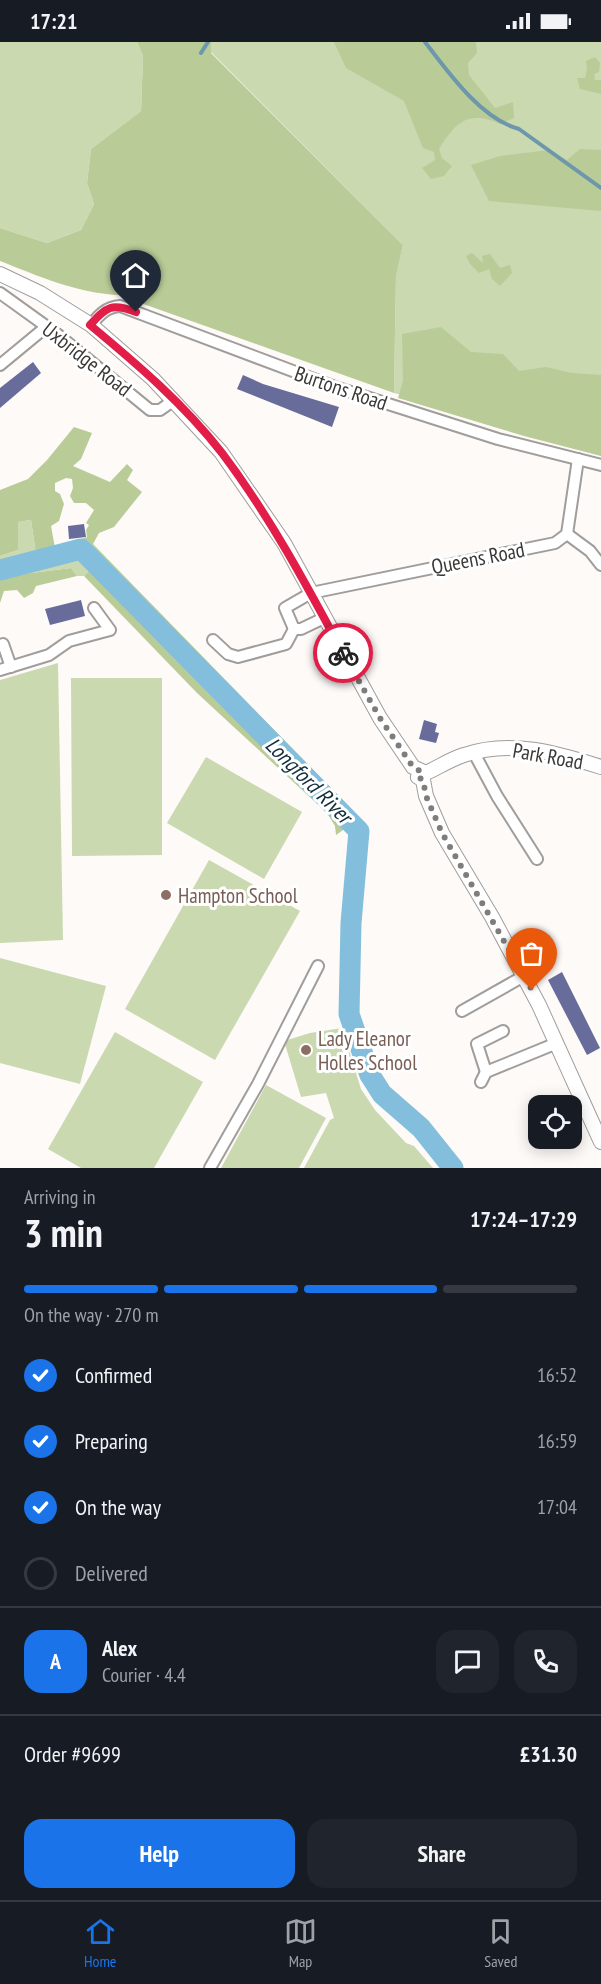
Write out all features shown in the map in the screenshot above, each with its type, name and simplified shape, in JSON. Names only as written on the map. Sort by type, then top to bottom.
[{"type":"main road","name":"Uxbridge Road","points":[[0,274],[40,293],[90,325],[174,400],[221,452],[284,543],[380,718],[413,767],[423,775],[426,796],[442,833],[524,976],[601,1142]]},
{"type":"main road","name":"Park Road","points":[[423,775],[474,753],[494,748],[523,747],[601,766]]},
{"type":"street","name":"Uxbridge Road","points":[[0,293],[150,410],[160,410],[174,400]]},
{"type":"street","name":"Burtons Road","points":[[90,325],[112,306],[120,306],[338,388],[498,440],[601,465]]},
{"type":"street","points":[[0,365],[46,327]]},
{"type":"street","points":[[578,459],[567,534],[590,551],[601,565]]},
{"type":"street","name":"Queens Road","points":[[294,628],[285,608],[311,593],[555,543],[567,534]]},
{"type":"street","points":[[3,644],[5,669],[50,655],[69,641],[110,630],[94,608]]},
{"type":"street","points":[[213,640],[228,654],[238,657],[286,644],[294,628],[301,629],[324,618]]},
{"type":"street","points":[[474,753],[497,796],[537,859]]},
{"type":"street","points":[[210,1168],[258,1084],[318,966]]},
{"type":"street","points":[[462,1011],[524,976]]},
{"type":"street","points":[[481,1082],[486,1071],[477,1044],[503,1031]]},
{"type":"street","points":[[486,1071],[557,1043]]},
{"type":"green space","points":[[0,42],[137,42],[143,56],[141,111],[91,149],[87,183],[94,204],[81,230],[47,243],[0,228]]},
{"type":"green space","points":[[137,42],[211,42],[211,53],[403,245],[396,276],[394,393],[118,295],[73,287],[0,261],[0,228],[47,243],[81,230],[94,204],[87,183],[91,149],[141,111],[143,56]]},
{"type":"green space","points":[[201,42],[601,42],[601,446],[394,393],[396,275],[403,245]]},
{"type":"green space","points":[[334,42],[476,42],[477,53],[468,63],[469,75],[495,108],[513,102],[514,118],[500,124],[479,118],[471,119],[457,126],[439,149],[442,158],[452,166],[444,176],[431,179],[422,168],[435,160],[434,152],[423,148],[404,101],[346,68]]},
{"type":"green space","points":[[595,57],[600,63],[599,72],[594,74],[595,80],[601,80],[601,94],[580,89],[577,78],[585,78],[586,61]]},
{"type":"green space","points":[[580,149],[601,150],[601,211],[489,201],[471,165],[500,156],[549,150],[567,160]]},
{"type":"green space","points":[[472,253],[483,263],[482,256],[490,254],[500,268],[510,265],[512,273],[500,286],[492,279],[489,269],[479,273],[470,264],[466,256]]},
{"type":"green space","points":[[441,327],[471,352],[503,354],[519,371],[546,367],[572,373],[601,375],[601,456],[524,436],[398,398],[403,381],[402,334]]},
{"type":"green space","points":[[74,427],[92,433],[81,459],[73,466],[110,482],[127,464],[133,470],[127,480],[142,492],[114,527],[99,533],[93,544],[360,818],[336,835],[335,826],[327,813],[197,693],[84,576],[98,560],[79,545],[78,540],[87,537],[86,530],[89,525],[86,523],[94,510],[86,503],[74,503],[70,496],[73,488],[72,479],[66,478],[55,483],[55,491],[60,494],[64,504],[59,521],[51,526],[55,548],[36,554],[31,520],[18,522],[18,550],[0,556],[0,490],[28,479]]},
{"type":"green space","points":[[31,520],[36,554],[0,561],[0,556],[18,550],[17,522]]},
{"type":"green space","points":[[80,554],[93,565],[84,576],[77,576],[71,568],[0,577]]},
{"type":"green space","points":[[71,568],[77,576],[36,586],[33,593],[24,598],[17,590],[4,591],[0,603],[0,577]]},
{"type":"green space","points":[[58,663],[63,940],[0,943],[0,680]]},
{"type":"green space","points":[[71,678],[162,678],[162,855],[72,856]]},
{"type":"green space","points":[[206,757],[302,812],[264,879],[167,823]]},
{"type":"green space","points":[[209,860],[300,911],[215,1060],[125,1009]]},
{"type":"green space","points":[[0,958],[106,986],[80,1084],[0,1063]]},
{"type":"green space","points":[[342,1028],[361,1089],[375,1110],[406,1143],[414,1146],[433,1168],[304,1168],[330,1120],[334,1118],[326,1093],[301,1097],[284,1041],[310,1033]]},
{"type":"green space","points":[[115,1032],[203,1082],[154,1168],[81,1168],[48,1149]]},
{"type":"green space","points":[[266,1085],[326,1118],[299,1168],[221,1168]]},
{"type":"building","points":[[33,362],[41,373],[0,408],[0,388]]},
{"type":"building","points":[[243,375],[263,384],[339,407],[332,427],[237,389]]},
{"type":"building","points":[[84,524],[86,537],[69,539],[68,526]]},
{"type":"building","points":[[81,600],[85,616],[50,625],[45,609]]},
{"type":"building","points":[[424,720],[437,724],[435,732],[439,733],[436,743],[419,739]]},
{"type":"building","points":[[562,972],[600,1048],[587,1055],[548,980]]},
{"type":"waterway","points":[[201,53],[208,42]]},
{"type":"waterway","points":[[425,42],[466,93],[479,105],[505,124],[519,129],[601,188]]},
{"type":"waterway","name":"Longford River","points":[[0,570],[81,549],[359,831],[351,923],[349,1014],[370,1075],[382,1094],[421,1128],[453,1168]]},
{"type":"way so far","points":[[343,653],[380,718],[413,767],[420,771],[418,777],[423,780],[426,796],[442,833],[532,990]]},
{"type":"place","name":"Hampton School","points":[[166,895]]},
{"type":"place","name":"Lady Eleanor Holles School","points":[[306,1050]]},
{"type":"route","points":[[136,312],[120,306],[112,306],[90,325],[153,379],[188,413],[221,452],[284,543],[343,653]]}]
